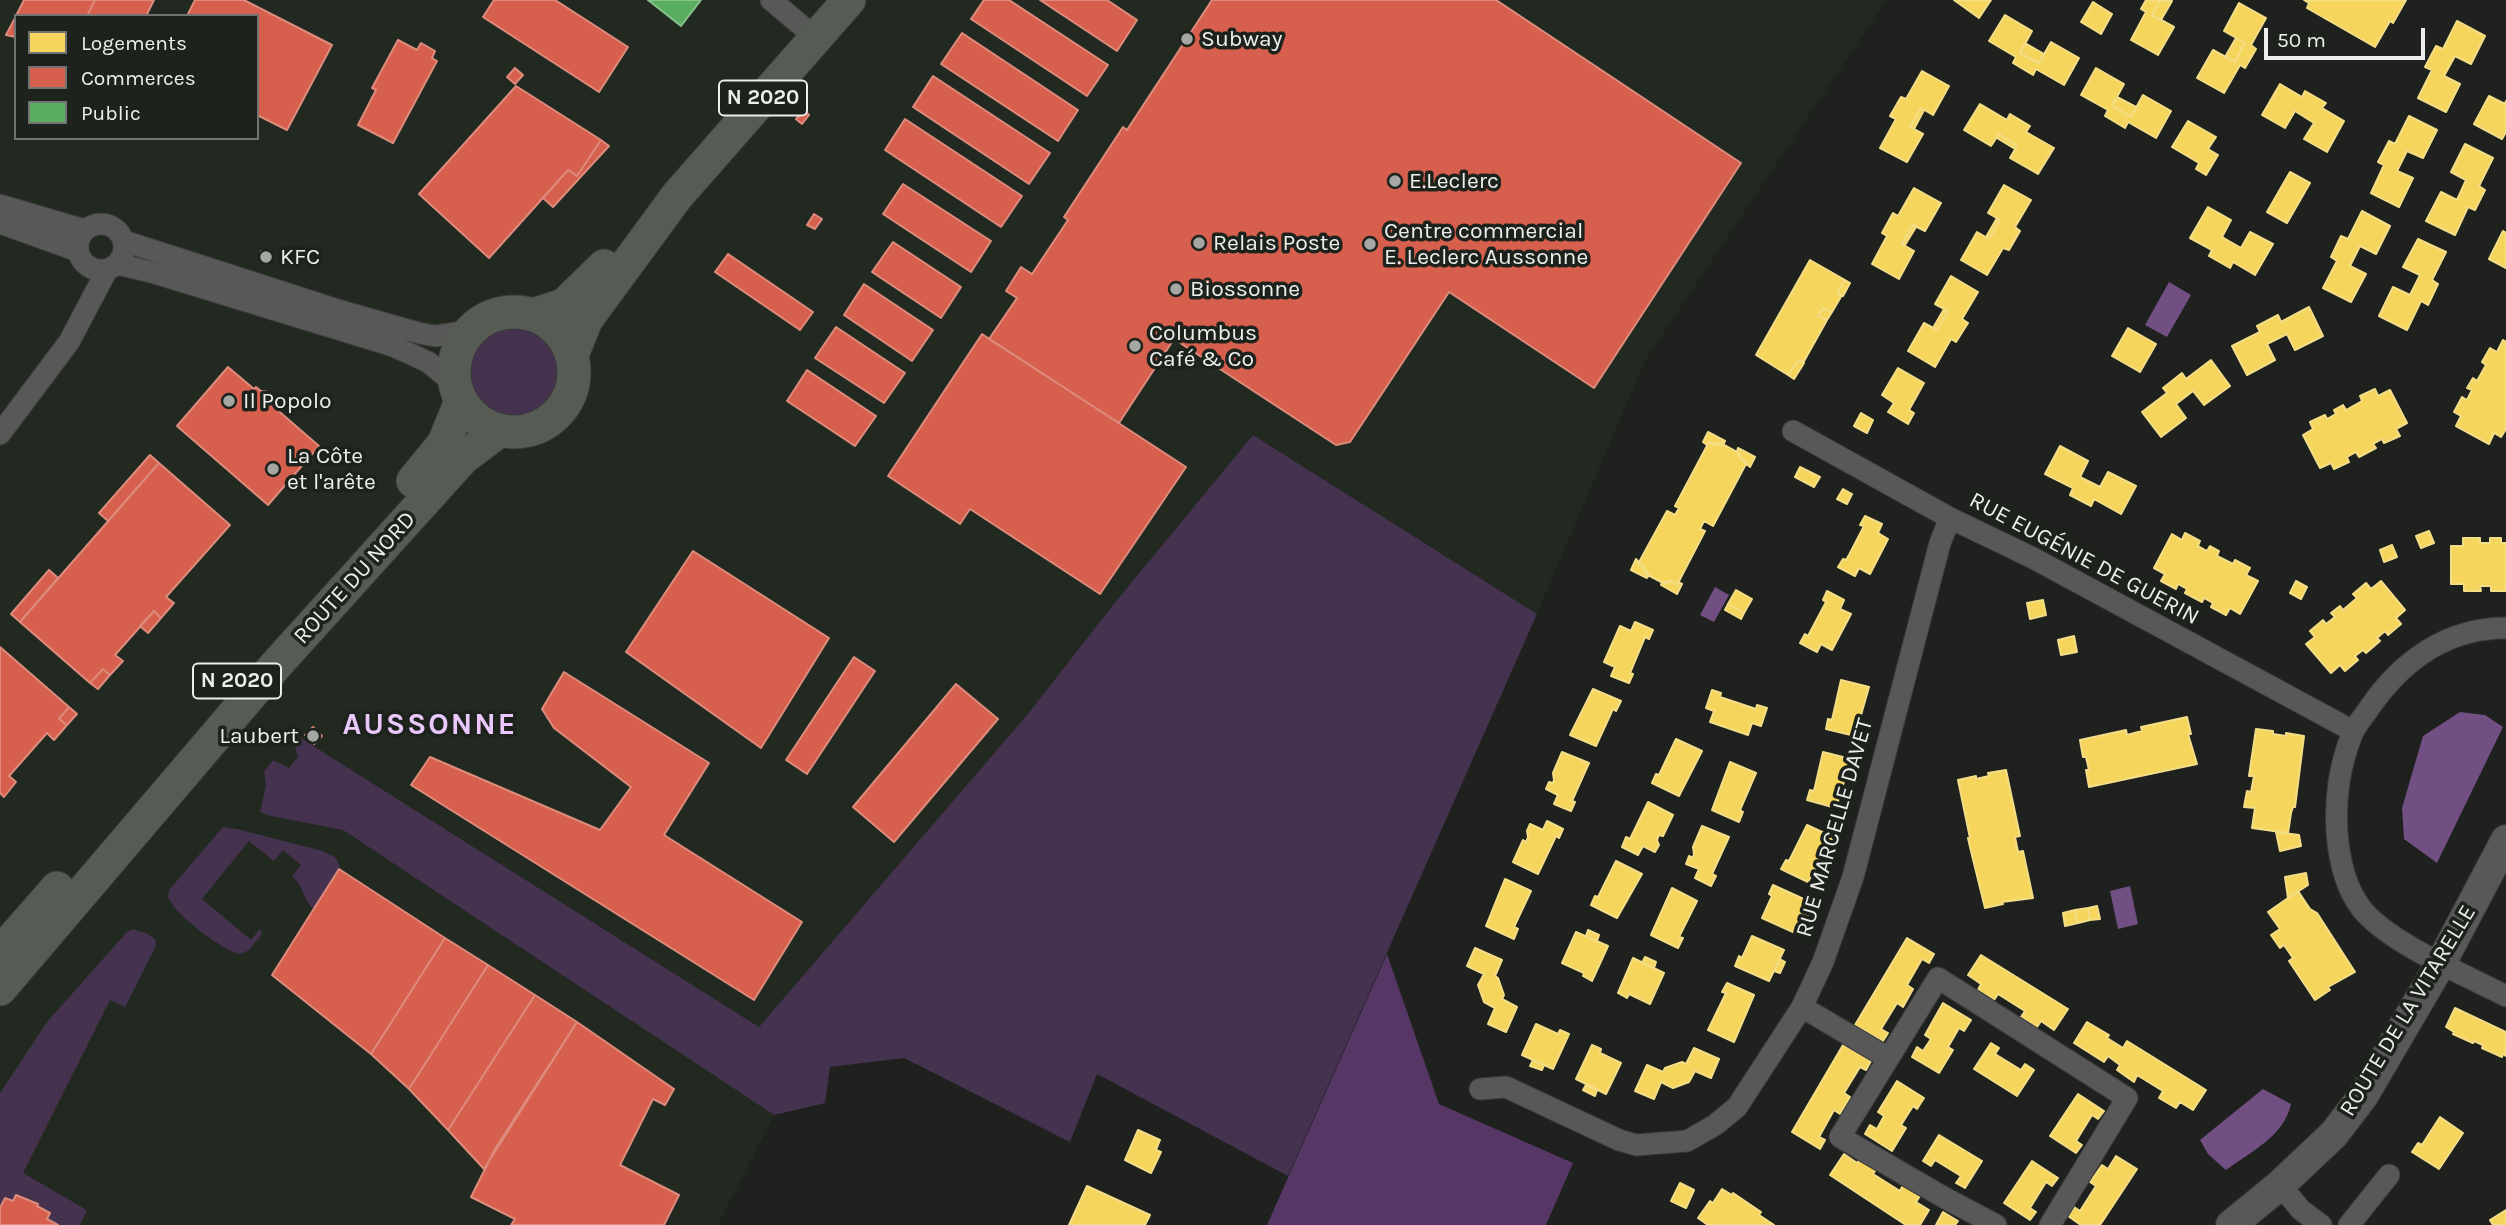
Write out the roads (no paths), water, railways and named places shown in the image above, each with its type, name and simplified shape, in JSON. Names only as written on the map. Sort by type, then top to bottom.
[{"type":"main road","name":"N 2020","points":[[572,355],[586,320],[677,197],[849,0]]},
{"type":"main road","name":"N 2020","points":[[533,315],[564,305],[575,297],[677,197]]},
{"type":"main road","points":[[520,312],[533,315],[557,330],[566,342],[572,355],[574,373],[571,391],[563,407],[538,427],[523,431],[500,430],[484,424],[471,414],[458,392],[454,370],[456,356],[470,331],[493,316],[520,312]]},
{"type":"main road","name":"ROUTE DU NORD","points":[[0,953],[435,456],[450,431],[458,392]]},
{"type":"main road","name":"ROUTE DU NORD","points":[[0,989],[294,646],[463,458],[500,430]]},
{"type":"street","points":[[771,0],[816,38]]},
{"type":"street","points":[[0,205],[85,230]]},
{"type":"street","points":[[0,223],[81,257],[96,270],[112,267],[151,272],[413,353],[428,362],[458,392]]},
{"type":"street","points":[[0,435],[68,342],[112,267],[124,254],[124,241],[117,229],[111,225],[97,224],[85,230],[78,243],[81,257],[78,324]]},
{"type":"street","points":[[124,241],[419,333],[435,336],[470,331]]},
{"type":"street","name":"RUE EUGÉNIE DE GUERIN","points":[[1793,431],[2353,731]]},
{"type":"street","name":"RUE MARCELLE DAVET","points":[[1480,1089],[1506,1087],[1619,1140],[1636,1145],[1687,1141],[1715,1125],[1737,1107],[1802,1007],[1823,962],[1853,877],[1940,543],[1951,518]]},
{"type":"street","points":[[2506,628],[2470,631],[2446,640],[2418,655],[2386,685],[2353,731],[2336,788],[2339,855],[2348,883],[2361,908],[2391,935],[2506,996]]},
{"type":"street","name":"ROUTE DE LA VITARELLE","points":[[2231,1225],[2280,1185],[2334,1134],[2363,1096],[2441,963],[2506,840]]},
{"type":"street","points":[[1996,1225],[1840,1137],[1938,978],[2127,1098],[2050,1225]]},
{"type":"street","points":[[1802,1007],[1888,1058]]},
{"type":"street","points":[[2348,1225],[2389,1175]]},
{"type":"street","points":[[2280,1185],[2301,1210],[2321,1225]]},
{"type":"place","name":"Subway","points":[[1187,39]]},
{"type":"place","name":"E.Leclerc","points":[[1395,181]]},
{"type":"place","name":"Relais Poste","points":[[1199,243]]},
{"type":"place","name":"Centre commercial E. Leclerc Aussonne","points":[[1370,244]]},
{"type":"place","name":"KFC","points":[[266,257]]},
{"type":"place","name":"Biossonne","points":[[1176,289]]},
{"type":"place","name":"Columbus Café & Co","points":[[1135,346]]},
{"type":"place","name":"Il Popolo","points":[[229,401]]},
{"type":"place","name":"La Côte et l'arête","points":[[273,469]]},
{"type":"place","name":"Laubert","points":[[313,736]]},
{"type":"district","name":"AUSSONNE","points":[[430,725]]}]
